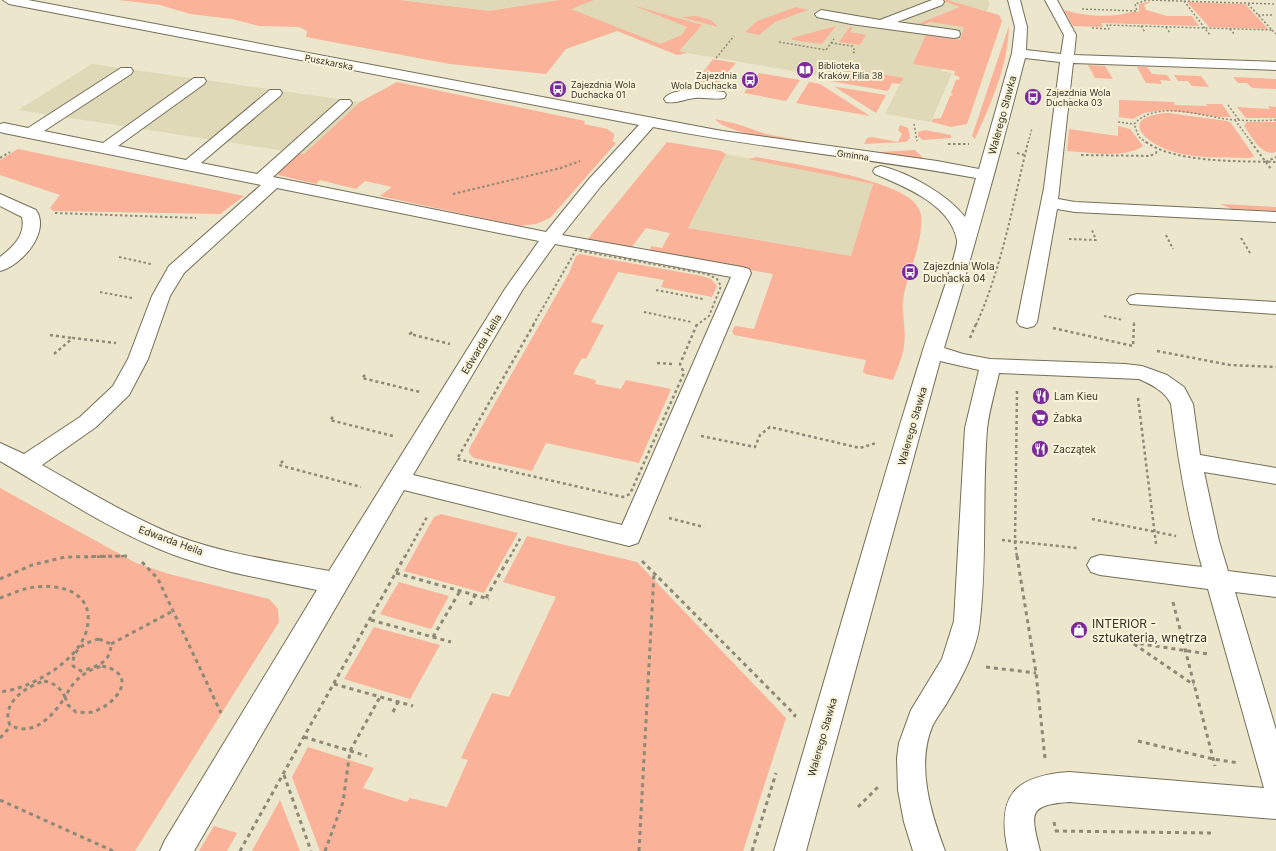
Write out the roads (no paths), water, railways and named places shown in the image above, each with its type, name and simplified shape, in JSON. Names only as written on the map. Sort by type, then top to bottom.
[{"type":"street","name":"Puszkarska","points":[[9,0],[650,122]]},
{"type":"street","name":"Walerego Sławka","points":[[790,851],[933,351],[967,242],[983,181],[994,149],[1019,53],[1021,27],[1014,0]]},
{"type":"street","points":[[881,24],[938,2]]},
{"type":"street","points":[[1027,322],[1049,203],[1070,35],[1053,4]]},
{"type":"street","points":[[821,14],[954,34]]},
{"type":"street","points":[[1019,53],[1068,59],[1276,66]]},
{"type":"street","points":[[31,133],[126,71]]},
{"type":"street","points":[[106,148],[199,81]]},
{"type":"street","points":[[189,165],[275,93]]},
{"type":"street","points":[[672,99],[683,95],[696,93],[720,95]]},
{"type":"street","points":[[26,465],[88,422],[107,406],[122,390],[138,359],[161,296],[168,282],[185,260],[230,220],[345,103]]},
{"type":"street","name":"Gminna","points":[[650,122],[722,136],[930,165],[983,181]]},
{"type":"street","name":"Edwarda Heila","points":[[176,851],[335,583],[514,289],[550,238],[650,122]]},
{"type":"street","points":[[4,128],[550,238],[742,273],[629,536],[398,480]]},
{"type":"street","name":"Gminna","points":[[722,136],[774,150],[881,171],[983,181]]},
{"type":"street","name":"Gminna","points":[[881,171],[925,193],[950,211],[959,221],[967,242]]},
{"type":"street","points":[[0,199],[30,214],[33,225],[25,244],[0,266]]},
{"type":"street","points":[[1049,203],[1075,207],[1276,217]]},
{"type":"street","points":[[1137,300],[1276,308]]},
{"type":"street","points":[[933,351],[959,360],[990,366],[1135,372],[1160,380],[1176,392],[1182,404],[1190,461],[1207,541],[1274,774]]},
{"type":"street","points":[[929,851],[923,836],[912,780],[911,753],[917,727],[962,646],[967,621],[976,428],[990,366]]},
{"type":"street","name":"Edwarda Heila","points":[[0,451],[117,518],[149,534],[183,547],[335,583]]},
{"type":"street","points":[[1190,461],[1276,476]]},
{"type":"street","points":[[1100,565],[1218,581],[1276,587]]},
{"type":"street","points":[[1024,851],[1018,816],[1024,802],[1034,792],[1049,787],[1069,787],[1276,804]]},
{"type":"place","name":"Biblioteka Kraków Filia 38","points":[[805,70]]},
{"type":"place","name":"Zajezdnia Wola Duchacka","points":[[750,80]]},
{"type":"place","name":"Zajezdnia Wola Duchacka 01","points":[[558,89]]},
{"type":"place","name":"Zajezdnia Wola Duchacka 03","points":[[1033,97]]},
{"type":"place","name":"Zajezdnia Wola Duchacka 04","points":[[910,272]]},
{"type":"place","name":"Lam Kieu","points":[[1041,396]]},
{"type":"place","name":"Żabka","points":[[1040,418]]},
{"type":"place","name":"Zaczątek","points":[[1040,449]]},
{"type":"place","name":"INTERIOR - sztukateria, wnętrza","points":[[1079,630]]}]
